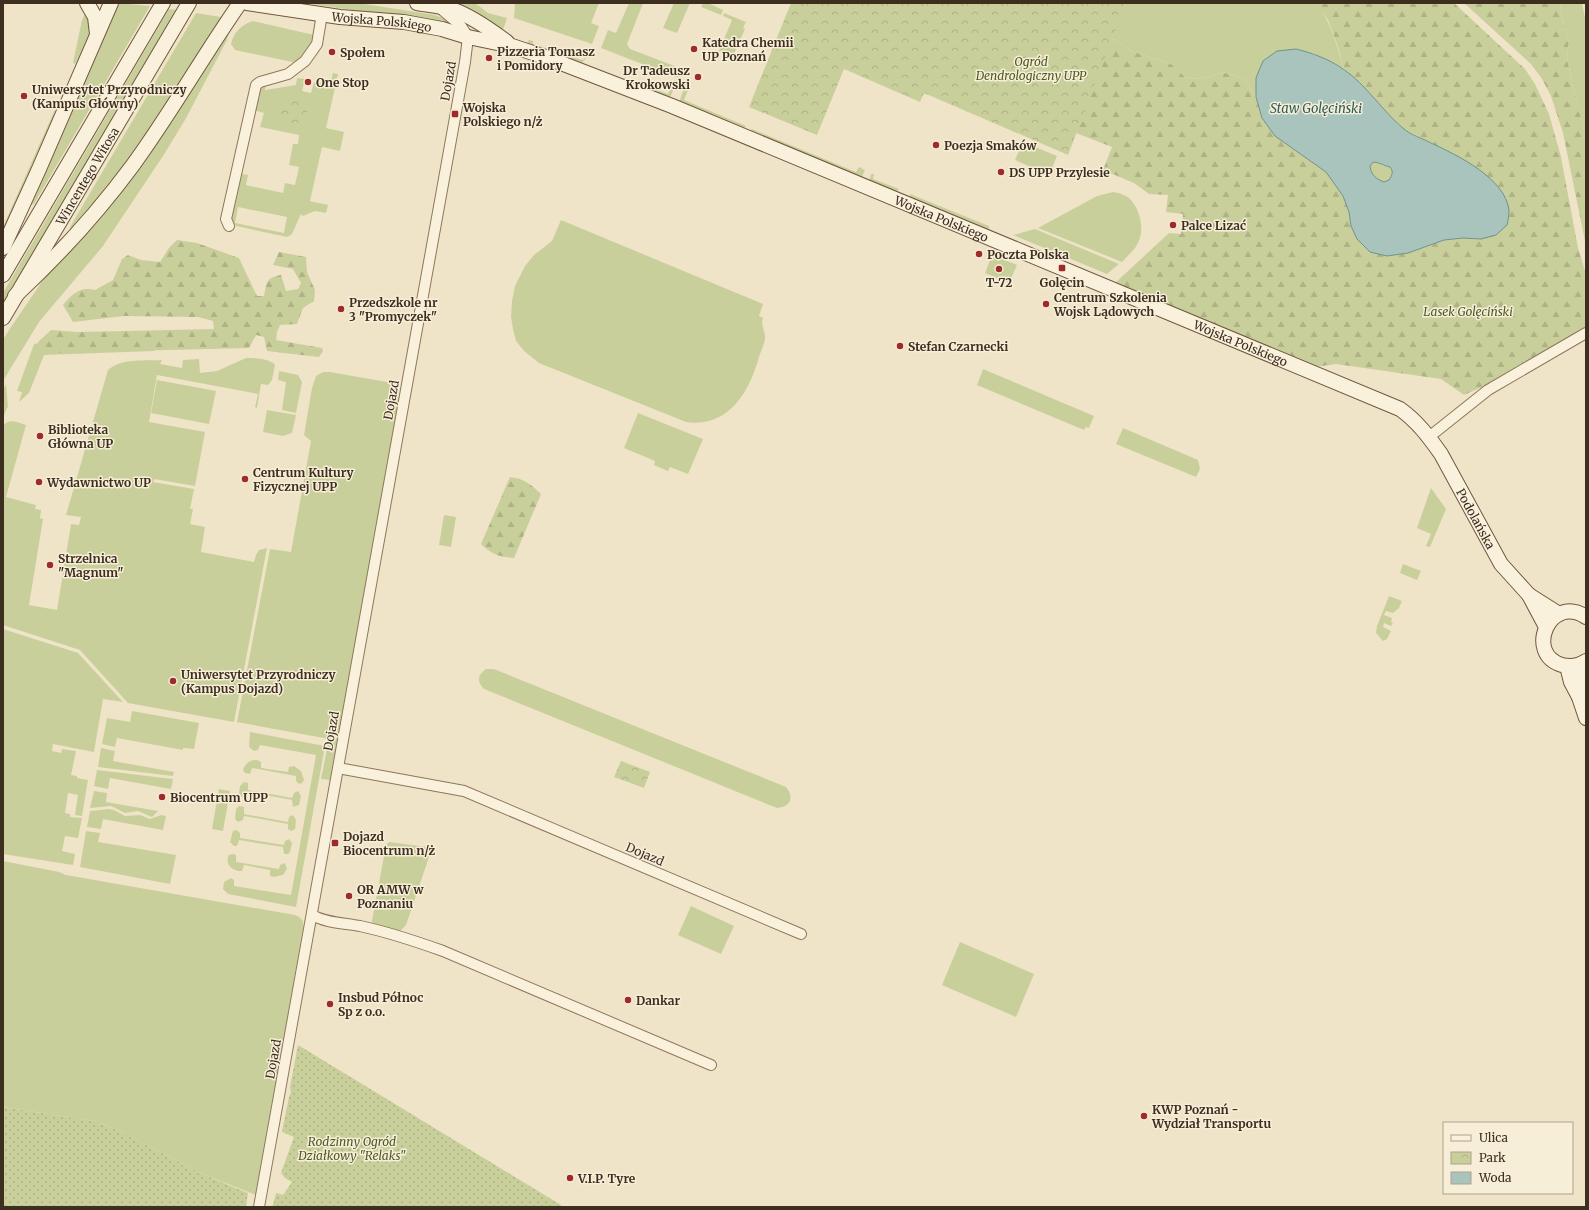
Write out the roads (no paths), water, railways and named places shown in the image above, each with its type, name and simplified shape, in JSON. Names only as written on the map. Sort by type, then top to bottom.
[{"type":"street","points":[[87,3],[93,13],[97,25],[95,41]]},
{"type":"street","points":[[3,248],[111,3]]},
{"type":"street","points":[[226,3],[227,22]]},
{"type":"street","points":[[16,296],[44,270],[119,183],[142,152],[240,3]]},
{"type":"street","name":"Wojska Polskiego","points":[[247,3],[340,17],[404,22],[442,29],[468,37],[512,46],[586,72],[672,106],[1376,398],[1411,416],[1429,437]]},
{"type":"street","name":"Wojska Polskiego","points":[[417,3],[438,6],[466,16],[480,23],[512,46]]},
{"type":"street","name":"Wincentego Witosa","points":[[3,275],[161,6]]},
{"type":"street","name":"Wojska Polskiego","points":[[438,6],[461,26],[468,37]]},
{"type":"street","name":"Wincentego Witosa","points":[[3,318],[186,8]]},
{"type":"street","points":[[229,226],[226,219],[256,85],[260,82],[288,74],[305,61],[317,44],[322,14]]},
{"type":"street","name":"Dojazd","points":[[259,1207],[468,37]]},
{"type":"street","points":[[1429,437],[1488,390],[1586,333]]},
{"type":"street","name":"Podolańska","points":[[1429,437],[1441,454],[1501,564],[1529,596],[1546,627]]},
{"type":"street","name":"Podolańska","points":[[1529,596],[1559,614]]},
{"type":"street","points":[[1584,662],[1575,666],[1560,664],[1548,655],[1543,641],[1546,627],[1549,622],[1559,614],[1574,612],[1586,617]]},
{"type":"street","points":[[1580,697],[1584,662]]},
{"type":"street","points":[[1567,666],[1571,682],[1580,697],[1586,718]]},
{"type":"street","name":"Dojazd","points":[[338,768],[464,791],[801,934]]},
{"type":"street","points":[[312,915],[318,919],[359,926],[406,938],[443,951],[710,1065]]},
{"type":"water","name":"Staw Golęciński","points":[[1296,49],[1308,52],[1338,65],[1352,75],[1396,122],[1407,131],[1454,154],[1478,169],[1499,188],[1506,198],[1509,210],[1507,225],[1496,235],[1481,239],[1463,238],[1444,240],[1408,253],[1387,256],[1370,252],[1357,239],[1351,226],[1349,212],[1343,196],[1326,172],[1275,136],[1262,118],[1256,97],[1256,78],[1263,61],[1277,51]],"holes":[[[1373,162],[1390,167],[1392,174],[1389,180],[1384,182],[1376,178],[1370,166]]]},
{"type":"place","name":"Katedra Chemii UP Poznań","points":[[694,49]]},
{"type":"place","name":"Społem","points":[[332,52]]},
{"type":"place","name":"Pizzeria Tomasz i Pomidory","points":[[489,58]]},
{"type":"place","name":"Dr Tadeusz Krokowski","points":[[698,77]]},
{"type":"place","name":"One Stop","points":[[308,82]]},
{"type":"place","name":"Uniwersytet Przyrodniczy (Kampus Główny)","points":[[24,96]]},
{"type":"place","name":"Wojska Polskiego n/ż","points":[[455,114]]},
{"type":"place","name":"Poezja Smaków","points":[[936,145]]},
{"type":"place","name":"DS UPP Przylesie","points":[[1001,172]]},
{"type":"place","name":"Palce Lizać","points":[[1173,225]]},
{"type":"place","name":"Poczta Polska","points":[[979,254]]},
{"type":"place","name":"Golęcin","points":[[1062,268]]},
{"type":"place","name":"T-72","points":[[999,269]]},
{"type":"place","name":"Centrum Szkolenia Wojsk Lądowych","points":[[1046,304]]},
{"type":"place","name":"Przedszkole nr 3 \"Promyczek\"","points":[[341,309]]},
{"type":"place","name":"Stefan Czarnecki","points":[[900,346]]},
{"type":"place","name":"Biblioteka Główna UP","points":[[40,436]]},
{"type":"place","name":"Centrum Kultury Fizycznej UPP","points":[[245,479]]},
{"type":"place","name":"Wydawnictwo UP","points":[[39,482]]},
{"type":"place","name":"Strzelnica \"Magnum\"","points":[[50,565]]},
{"type":"place","name":"Uniwersytet Przyrodniczy (Kampus Dojazd)","points":[[173,681]]},
{"type":"place","name":"Biocentrum UPP","points":[[162,797]]},
{"type":"place","name":"Dojazd Biocentrum n/ż","points":[[335,843]]},
{"type":"place","name":"OR AMW w Poznaniu","points":[[349,896]]},
{"type":"place","name":"Dankar","points":[[628,1000]]},
{"type":"place","name":"Insbud Północ Sp z o.o.","points":[[330,1004]]},
{"type":"place","name":"KWP Poznań - Wydział Transportu","points":[[1144,1116]]},
{"type":"place","name":"V.I.P. Tyre","points":[[570,1178]]},
{"type":"park label","name":"Ogród Dendrologiczny UPP","points":[[1031,68]]},
{"type":"park label","name":"Lasek Golęciński","points":[[1468,311]]},
{"type":"park label","name":"Rodzinny Ogród Działkowy \"Relaks\"","points":[[352,1148]]}]
